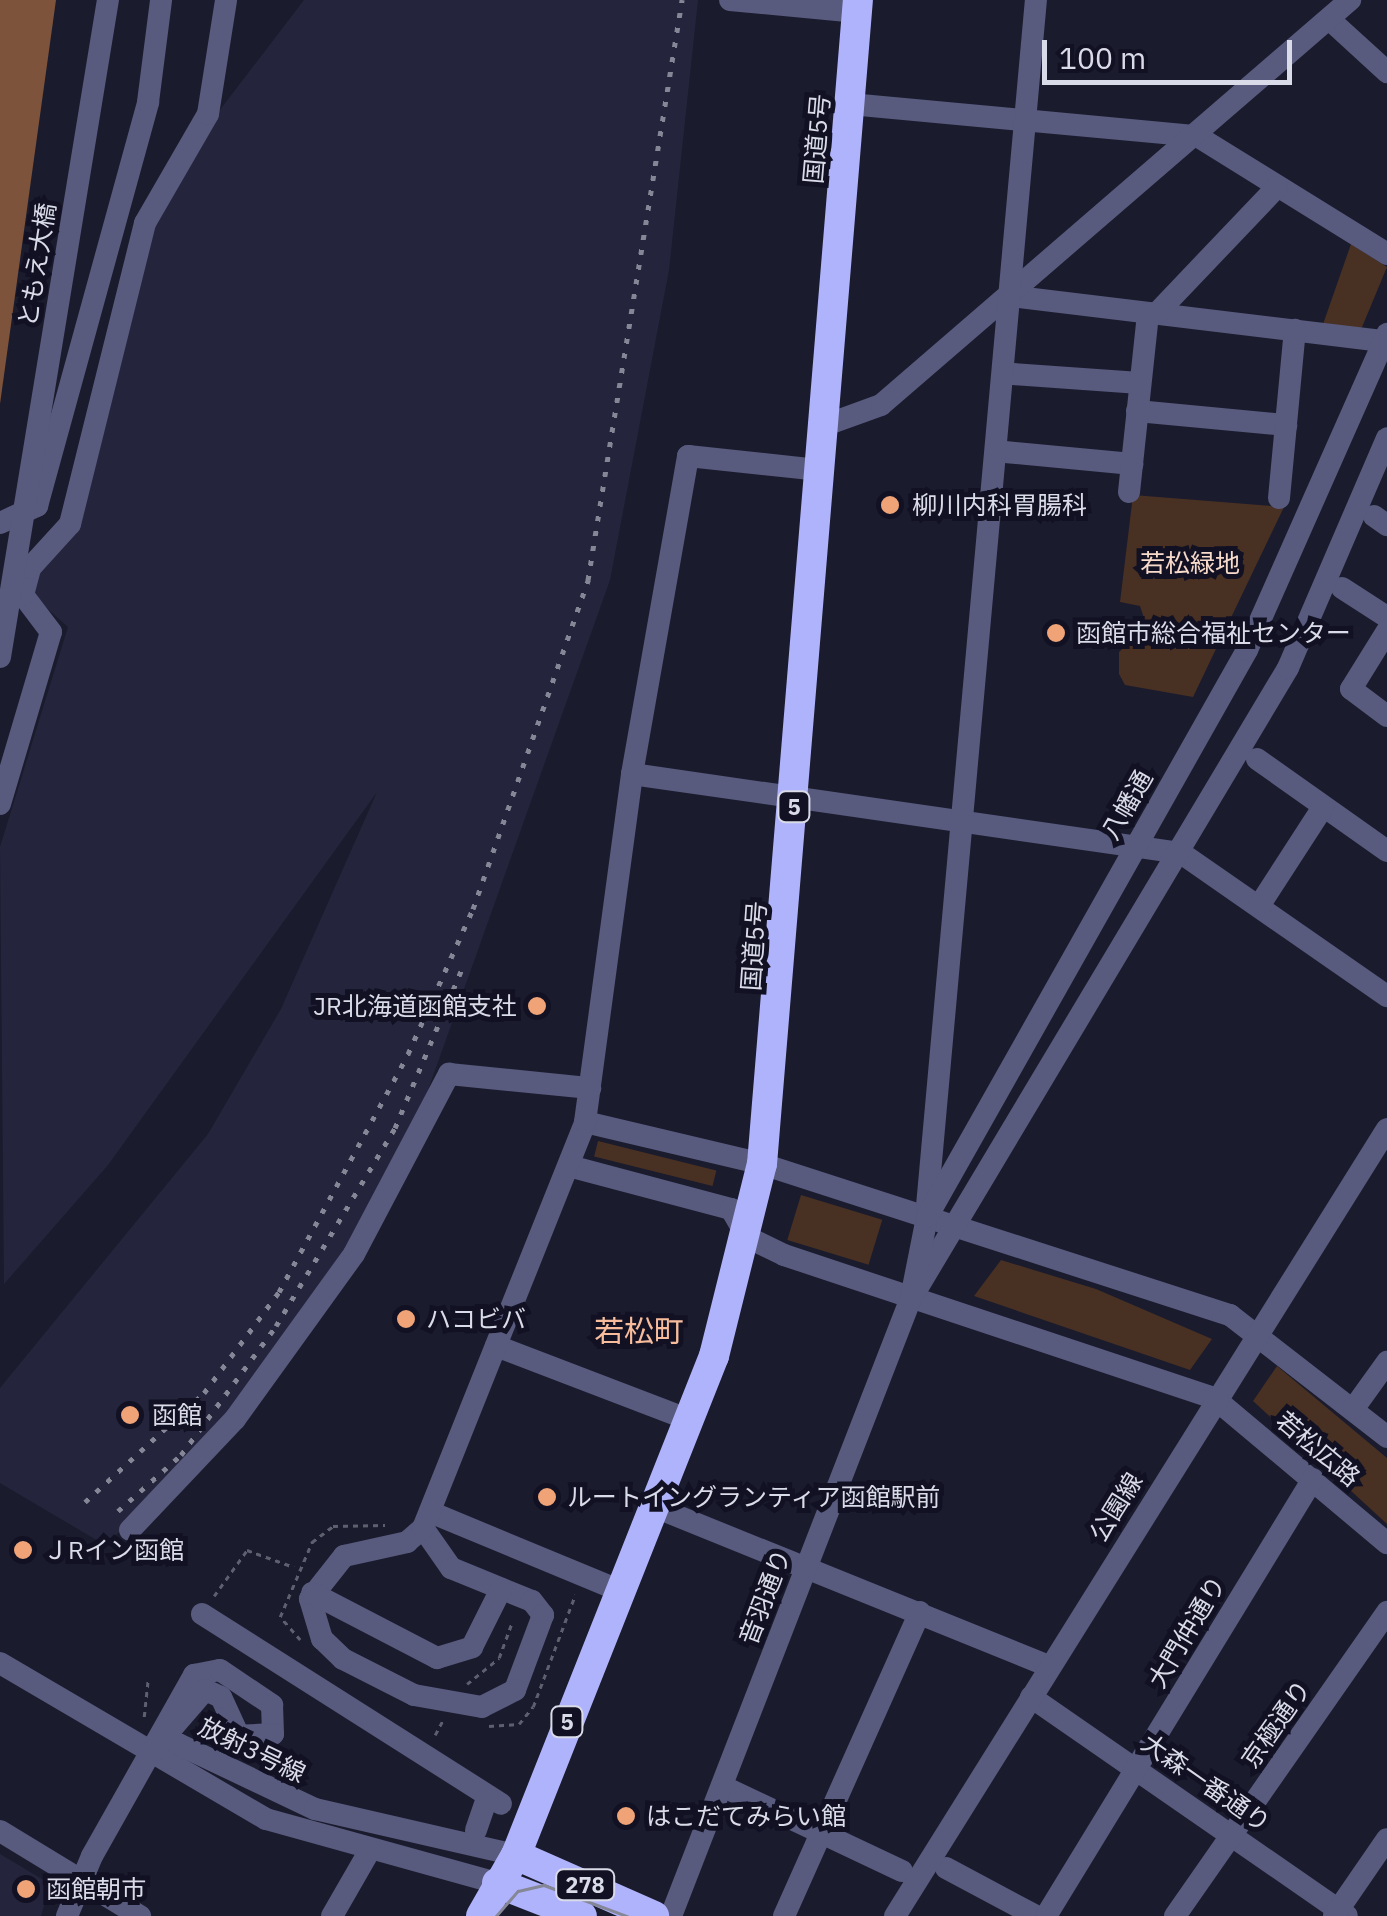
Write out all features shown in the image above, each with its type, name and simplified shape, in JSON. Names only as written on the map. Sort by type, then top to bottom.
[{"type":"highway","name":"国道5号","points":[[516,1855],[690,1420],[747,1237],[762,1164],[858,6]]},
{"type":"highway","points":[[480,1916],[513,1897],[516,1855]]},
{"type":"highway","name":"278","points":[[516,1855],[654,1916]]},
{"type":"highway","name":"278","points":[[513,1897],[582,1916]]},
{"type":"street","name":"ともえ大橋","points":[[0,657],[108,0]]},
{"type":"street","points":[[0,524],[37,506],[148,102],[161,0]]},
{"type":"street","points":[[0,804],[52,632],[23,595],[30,568],[70,524],[144,223],[208,114],[226,0]]},
{"type":"street","points":[[730,0],[858,6]]},
{"type":"street","points":[[927,1218],[958,819],[1036,0]]},
{"type":"street","points":[[823,426],[881,405],[1197,136],[1337,8],[1384,63]]},
{"type":"street","points":[[850,104],[1197,136],[1387,254]]},
{"type":"street","points":[[1129,492],[1152,313],[1277,187]]},
{"type":"street","points":[[1010,296],[1385,337]]},
{"type":"street","points":[[1279,498],[1296,330]]},
{"type":"street","name":"八幡通","points":[[911,1298],[927,1218],[1248,650],[1385,337]]},
{"type":"street","points":[[1013,374],[1140,383]]},
{"type":"street","points":[[1138,411],[1286,425]]},
{"type":"street","points":[[911,1298],[958,1228],[1288,668],[1386,444]]},
{"type":"street","points":[[1005,452],[1132,464]]},
{"type":"street","points":[[426,1520],[451,1568],[540,1607],[543,1624],[516,1690],[482,1707],[414,1694],[343,1658],[310,1616],[312,1593],[344,1556],[407,1542],[426,1520],[585,1122],[632,774],[688,456],[820,470]]},
{"type":"street","points":[[1342,588],[1387,616]]},
{"type":"street","points":[[1387,631],[1351,689],[1387,716]]},
{"type":"street","points":[[1257,759],[1387,851]]},
{"type":"street","points":[[632,774],[1181,853],[1387,996]]},
{"type":"street","points":[[1259,906],[1323,807]]},
{"type":"street","points":[[130,1530],[210,1449],[354,1254],[449,1074],[590,1088]]},
{"type":"street","points":[[585,1122],[762,1164],[1256,1327],[1387,1436]]},
{"type":"street","name":"公園線","points":[[896,1916],[1256,1327],[1387,1129]]},
{"type":"street","points":[[569,1166],[732,1209],[747,1237],[911,1298],[1214,1398]]},
{"type":"street","name":"音羽通り","points":[[671,1916],[911,1298]]},
{"type":"street","points":[[496,1346],[690,1420]]},
{"type":"street","points":[[1354,1408],[1387,1362]]},
{"type":"street","name":"若松広路","points":[[1214,1398],[1387,1543]]},
{"type":"street","name":"大門仲通り","points":[[1046,1916],[1313,1479]]},
{"type":"street","points":[[655,1507],[1049,1666]]},
{"type":"street","points":[[426,1520],[621,1591]]},
{"type":"street","points":[[312,1593],[437,1658],[472,1647],[501,1588]]},
{"type":"street","points":[[784,1916],[920,1612]]},
{"type":"street","name":"京極通り","points":[[1176,1916],[1387,1612]]},
{"type":"street","points":[[202,1614],[494,1800],[476,1830]]},
{"type":"street","points":[[0,1663],[153,1750]]},
{"type":"street","points":[[67,1916],[153,1750],[202,1670],[239,1678],[272,1705],[273,1734],[239,1736],[220,1697],[206,1690],[153,1750]]},
{"type":"street","name":"大森一番通り","points":[[1031,1697],[1232,1834],[1340,1914]]},
{"type":"street","name":"放射3号線","points":[[153,1750],[178,1744],[315,1809],[516,1855]]},
{"type":"street","name":"放射3号線","points":[[153,1750],[266,1819],[513,1897]]},
{"type":"street","points":[[722,1786],[902,1871]]},
{"type":"street","points":[[0,1831],[140,1916]]},
{"type":"street","points":[[1340,1914],[1387,1838]]},
{"type":"street","points":[[332,1916],[370,1850]]},
{"type":"street","points":[[946,1868],[1036,1916]]},
{"type":"path","points":[[202,1614],[248,1550],[296,1568]]},
{"type":"path","points":[[144,1717],[148,1678]]},
{"type":"path","points":[[424,1755],[446,1715]]},
{"type":"shaded area","points":[[0,0],[56,0],[0,404]]},
{"type":"shaded area","points":[[304,0],[698,0],[669,270],[610,580],[403,1160],[268,1364],[168,1487],[105,1545],[0,1483],[0,1388],[208,1134],[281,1009],[377,792],[108,1165],[4,1284],[0,847],[68,627],[24,588],[79,514],[153,217],[174,170]]},
{"type":"shaded area","name":"函館朝市","points":[[0,1854],[50,1884],[41,1916],[0,1916]]},
{"type":"green space","points":[[1351,244],[1387,267],[1360,332],[1322,327]]},
{"type":"green space","name":"若松緑地","points":[[1133,495],[1284,507],[1193,697],[1125,685],[1119,674],[1119,652],[1147,627],[1140,606],[1120,602]]},
{"type":"green space","points":[[598,1141],[716,1171],[713,1186],[594,1157]]},
{"type":"green space","points":[[801,1195],[882,1220],[869,1265],[787,1240]]},
{"type":"green space","points":[[1001,1260],[1096,1289],[1212,1339],[1190,1370],[974,1296]]},
{"type":"green space","points":[[1277,1366],[1387,1458],[1387,1524],[1253,1401]]},
{"type":"tram line","points":[[496,1916],[518,1891],[544,1885],[627,1916]]},
{"type":"railway","points":[[85,1502],[204,1393],[279,1292],[408,1054],[473,909],[588,580],[682,0]]},
{"type":"railway","points":[[118,1511],[181,1455],[276,1326],[395,1128],[464,964]]},
{"type":"place","name":"柳川内科胃腸科","points":[[890,505]]},
{"type":"place","name":"函館市総合福祉センター","points":[[1056,633]]},
{"type":"place","name":"JR北海道函館支社","points":[[537,1006]]},
{"type":"place","name":"ハコビバ","points":[[406,1319]]},
{"type":"place","name":"函館","points":[[130,1415]]},
{"type":"place","name":"ルートイングランティア函館駅前","points":[[547,1497]]},
{"type":"place","name":"ＪRイン函館","points":[[23,1550]]},
{"type":"place","name":"はこだてみらい館","points":[[626,1816]]},
{"type":"place","name":"函館朝市","points":[[26,1889]]},
{"type":"district","name":"若松町","points":[[639,1331]]}]
